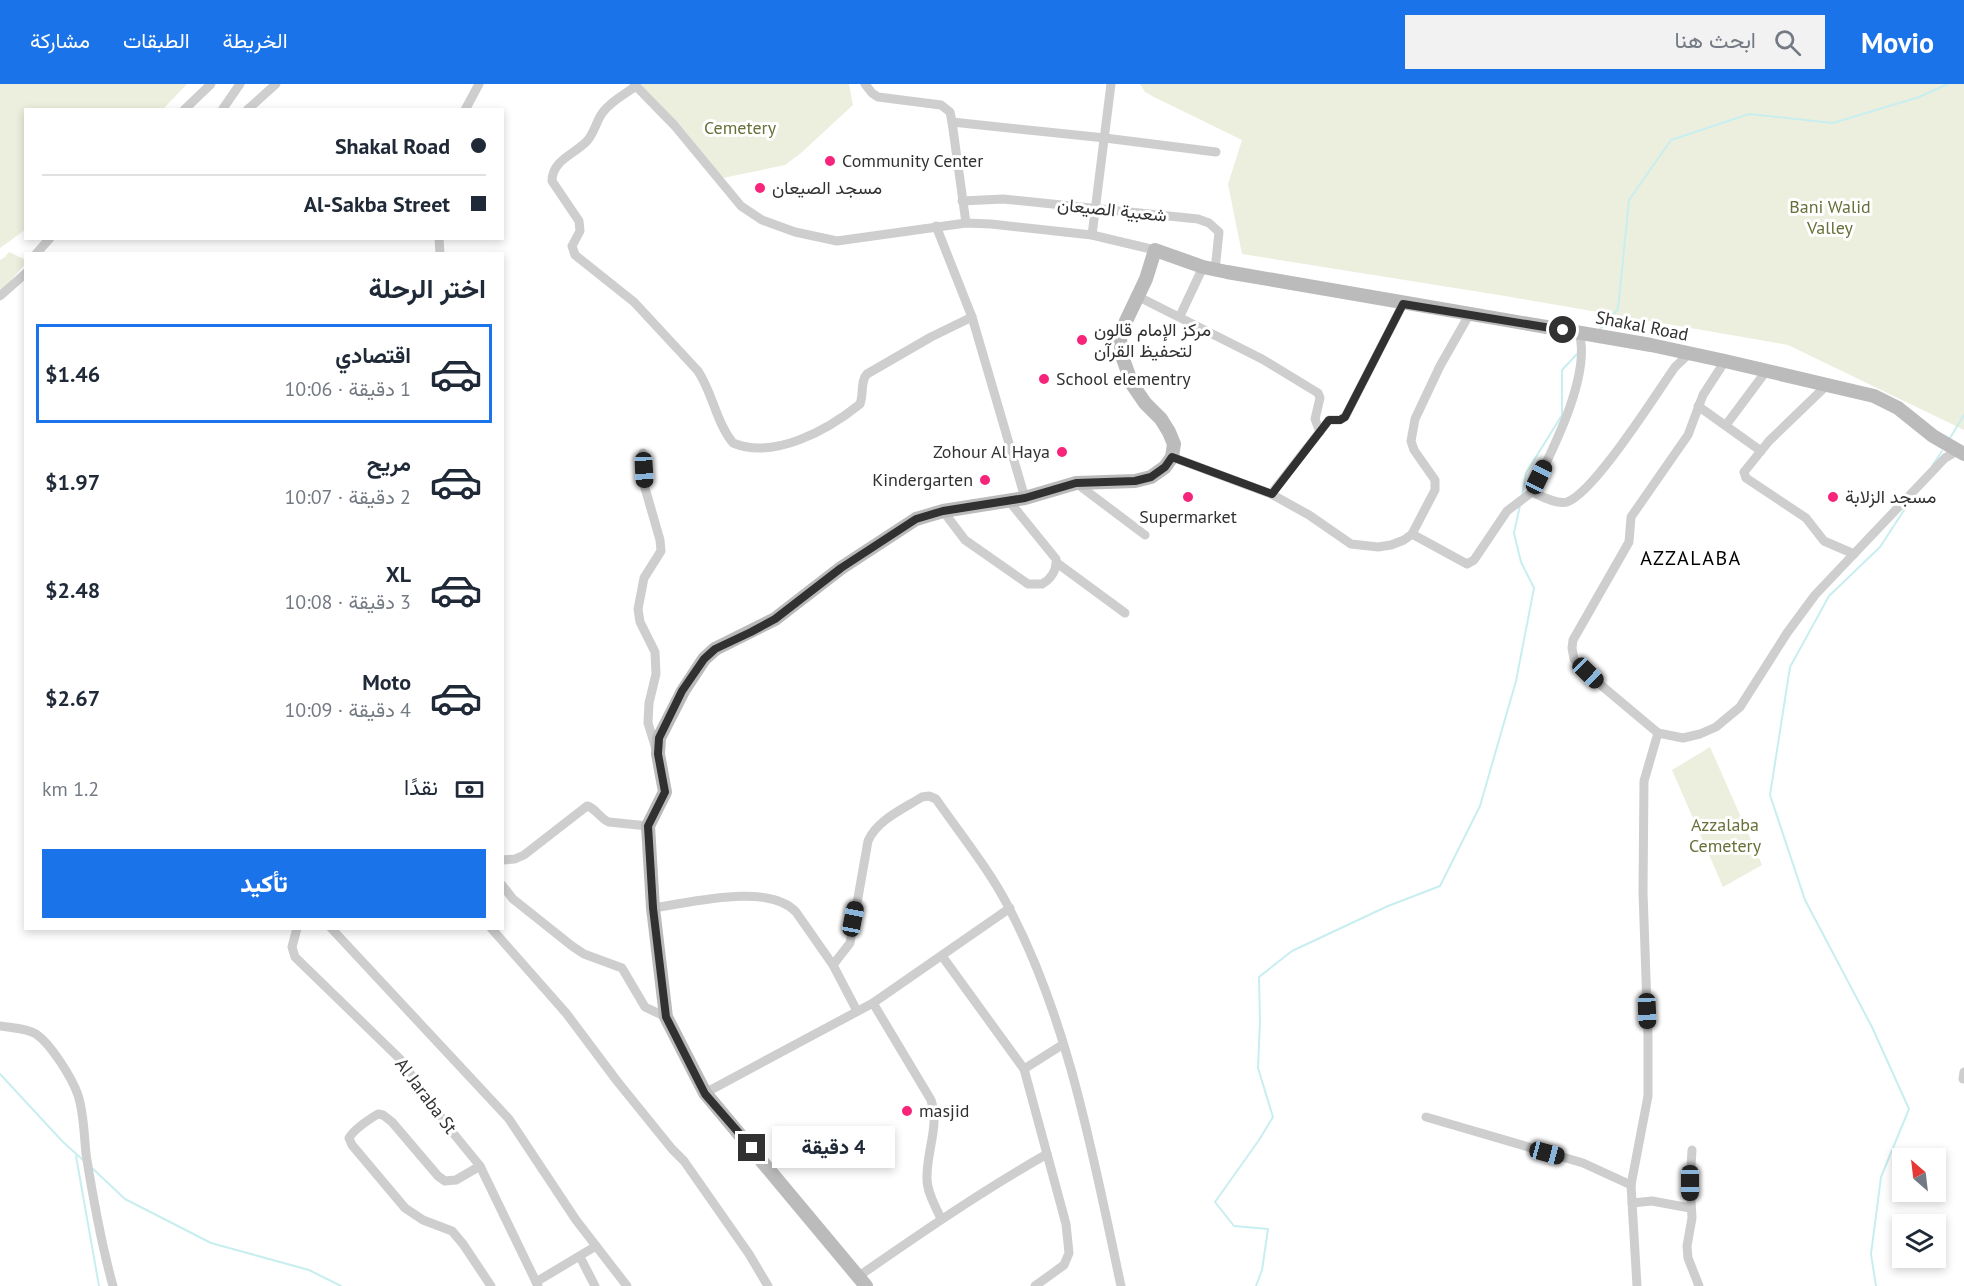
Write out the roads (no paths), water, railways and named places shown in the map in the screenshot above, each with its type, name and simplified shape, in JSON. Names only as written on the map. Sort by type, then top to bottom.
[{"type":"main road","name":"Shakal Road","points":[[1155,250],[1209,268],[1690,353],[1874,396],[1898,408],[1933,436],[1961,453]]},
{"type":"main road","points":[[863,1281],[705,1094],[666,1017],[653,908],[648,826],[665,792],[658,754],[659,738],[682,691],[704,659],[715,649],[775,619],[841,568],[916,519],[943,511],[1025,498],[1076,483],[1135,481],[1151,477],[1165,467],[1172,457],[1173,444],[1169,432],[1132,384],[1122,356],[1120,339],[1146,279],[1155,250]]},
{"type":"street","points":[[186,108],[211,84]]},
{"type":"street","points":[[223,108],[240,84]]},
{"type":"street","points":[[249,108],[276,84]]},
{"type":"street","points":[[466,108],[479,84]]},
{"type":"street","points":[[865,84],[878,97],[941,105],[950,112],[966,223]]},
{"type":"street","points":[[1092,235],[1111,84]]},
{"type":"street","points":[[972,317],[931,337],[867,374],[863,380],[860,404],[814,433],[785,445],[769,448],[733,443],[721,424],[706,383],[698,371],[634,302],[575,255],[572,246],[580,231],[579,221],[552,181],[554,170],[560,162],[584,145],[592,135],[602,113],[635,85],[674,125],[741,206],[762,220],[795,232],[837,241],[857,240],[966,223],[1092,235],[1155,250]]},
{"type":"street","points":[[952,122],[1216,152]]},
{"type":"street","name":"شعبية الصيعان","points":[[962,201],[1003,199],[1204,221],[1219,232],[1209,268]]},
{"type":"street","points":[[936,226],[972,317],[1025,498]]},
{"type":"street","points":[[38,252],[48,240]]},
{"type":"street","points":[[1180,316],[1209,268]]},
{"type":"street","points":[[0,296],[24,276]]},
{"type":"street","points":[[1137,296],[1262,359],[1318,393],[1320,398],[1315,419],[1320,432]]},
{"type":"street","points":[[1272,494],[1329,420],[1340,420],[1345,417],[1403,304]]},
{"type":"street","points":[[1172,457],[1272,494],[1309,515],[1351,544],[1378,547],[1404,540],[1412,534],[1435,490],[1435,480],[1414,450],[1411,441],[1415,419],[1468,315]]},
{"type":"street","points":[[1412,534],[1467,564],[1474,560],[1507,511],[1532,492],[1554,446],[1578,380],[1582,344],[1579,333]]},
{"type":"street","points":[[1532,492],[1563,503],[1575,497],[1595,478],[1675,368],[1690,353]]},
{"type":"street","points":[[1725,361],[1721,363],[1698,406],[1688,435],[1631,517],[1629,542],[1573,640],[1574,659],[1658,733],[1683,738],[1700,734],[1729,717],[1740,707],[1802,612],[1945,458],[1961,453]]},
{"type":"street","points":[[1726,425],[1767,370]]},
{"type":"street","points":[[1826,386],[1769,441],[1745,469],[1746,478],[1806,518],[1824,541],[1854,554]]},
{"type":"street","points":[[1698,406],[1761,451]]},
{"type":"street","points":[[643,453],[645,488],[661,551],[644,579],[638,609],[640,622],[655,652],[656,674],[648,723],[658,754]]},
{"type":"street","points":[[1076,483],[1145,535]]},
{"type":"street","points":[[1009,501],[1048,547],[1057,563],[1125,613]]},
{"type":"street","points":[[943,511],[965,540],[1028,584],[1035,586],[1047,581],[1057,563]]},
{"type":"street","points":[[1637,1286],[1631,1185],[1648,1096],[1643,892],[1644,782],[1658,733]]},
{"type":"street","points":[[833,965],[850,943],[868,841],[872,832],[883,822],[922,797],[929,796],[936,799],[987,869],[1010,908],[1042,981],[1083,1116],[1121,1286]]},
{"type":"street","points":[[504,860],[524,855],[587,806],[591,807],[603,820],[609,822],[648,826]]},
{"type":"street","points":[[504,888],[513,899],[572,946],[584,954],[622,968],[645,1007],[666,1017]]},
{"type":"street","points":[[653,908],[747,895],[770,898],[792,908],[833,965],[857,1011]]},
{"type":"street","points":[[705,1094],[873,1002],[1010,908]]},
{"type":"street","name":"Al Jaraba St","points":[[296,930],[292,947],[295,957],[400,1059],[448,1128],[480,1166],[537,1284]]},
{"type":"street","points":[[334,930],[509,1119],[576,1220],[627,1286]]},
{"type":"street","points":[[493,930],[566,1012],[617,1081],[684,1161],[749,1254],[768,1286]]},
{"type":"street","points":[[942,956],[1024,1069],[1066,1224],[1069,1253],[1064,1265],[1035,1286]]},
{"type":"street","points":[[873,1002],[934,1109],[935,1120],[927,1177],[930,1192],[941,1219]]},
{"type":"street","points":[[0,1026],[28,1030],[37,1035],[47,1045],[72,1082],[83,1117],[96,1214],[113,1286]]},
{"type":"street","points":[[1024,1069],[1062,1045]]},
{"type":"street","points":[[480,1166],[456,1180],[445,1181],[383,1115],[378,1114],[371,1118],[349,1138],[352,1145],[405,1208],[423,1220],[452,1231],[491,1286]]},
{"type":"street","points":[[1426,1117],[1583,1162],[1631,1185]]},
{"type":"street","points":[[1692,1150],[1690,1208],[1692,1218],[1687,1246],[1688,1258],[1699,1286]]},
{"type":"street","points":[[863,1281],[941,1219],[1047,1154]]},
{"type":"street","points":[[1632,1203],[1652,1201],[1690,1208]]},
{"type":"street","points":[[537,1284],[596,1246]]},
{"type":"street","points":[[580,1257],[595,1286]]},
{"type":"waterway","points":[[1598,331],[1618,309],[1629,200],[1671,140],[1749,114],[1833,123],[1919,97],[1948,84]]},
{"type":"waterway","points":[[1522,496],[1526,473],[1562,415],[1562,370],[1578,353]]},
{"type":"waterway","points":[[1950,438],[1964,415]]},
{"type":"waterway","points":[[1932,466],[1942,451]]},
{"type":"waterway","points":[[1876,1286],[1871,1254],[1881,1177],[1909,1109],[1872,1027],[1805,900],[1770,795],[1790,667],[1829,596],[1880,547],[1910,501]]},
{"type":"waterway","points":[[1256,1286],[1262,1270],[1268,1229],[1234,1226],[1215,1202],[1273,1117],[1258,1068],[1259,977],[1292,951],[1388,906],[1440,886],[1480,806],[1516,681],[1534,588],[1521,562],[1514,533],[1520,505]]},
{"type":"waterway","points":[[0,1074],[63,1142],[83,1160]]},
{"type":"waterway","points":[[76,1156],[99,1286]]},
{"type":"waterway","points":[[92,1168],[125,1199],[211,1243],[309,1270],[341,1286]]},
{"type":"place","name":"Community Center","points":[[830,161]]},
{"type":"place","name":"مسجد الصيعان","points":[[760,188]]},
{"type":"place","name":"مركز الإمام قالون لتحفيظ القرآن","points":[[1082,340]]},
{"type":"place","name":"School elementry","points":[[1044,379]]},
{"type":"place","name":"Zohour Al Haya","points":[[1062,452]]},
{"type":"place","name":"Kindergarten","points":[[985,480]]},
{"type":"place","name":"Supermarket","points":[[1188,497]]},
{"type":"place","name":"مسجد الزلابة","points":[[1833,497]]},
{"type":"place","name":"masjid","points":[[907,1111]]},
{"type":"district","name":"AZZALABA","points":[[1691,558]]},
{"type":"park label","name":"Cemetery","points":[[740,128]]},
{"type":"park label","name":"Bani Walid Valley","points":[[1830,217]]},
{"type":"park label","name":"Azzalaba Cemetery","points":[[1725,835]]}]
